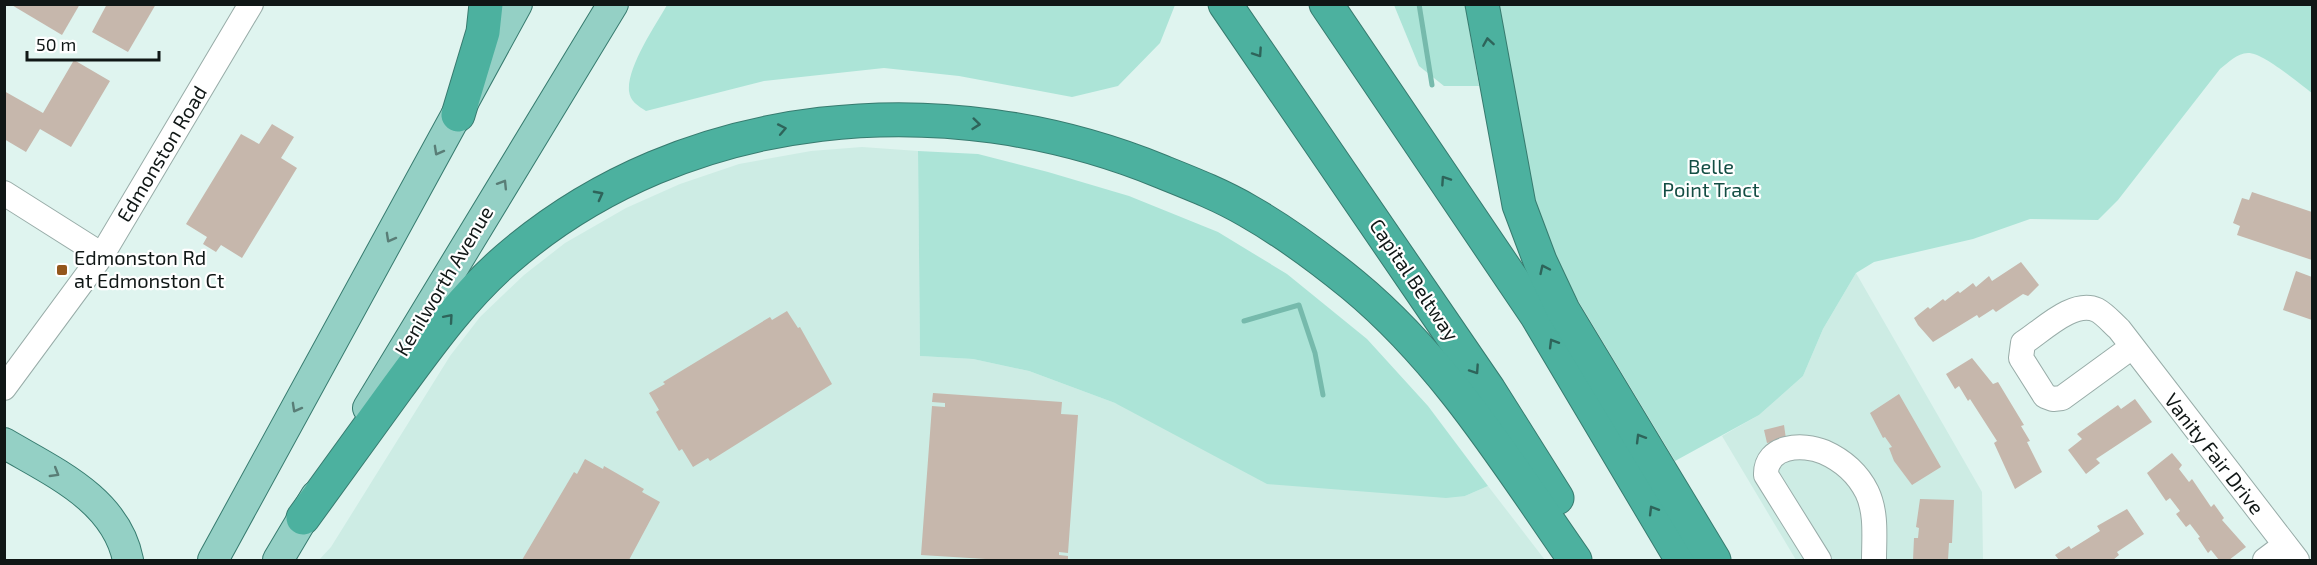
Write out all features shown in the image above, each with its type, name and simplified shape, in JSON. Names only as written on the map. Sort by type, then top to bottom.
[{"type":"highway","points":[[458,115],[483,32],[486,4]]},
{"type":"highway","name":"Capital Beltway","points":[[1225,4],[1489,390],[1595,561]]},
{"type":"highway","points":[[1326,4],[1537,316],[1682,561]]},
{"type":"highway","points":[[1482,4],[1519,205],[1540,261],[1563,310],[1714,561]]},
{"type":"highway","points":[[303,518],[443,325],[507,259],[547,228],[590,200],[636,176],[735,140],[835,121],[896,119],[955,121],[1009,127],[1067,140],[1130,158],[1188,182],[1265,222],[1309,251],[1356,288],[1414,341],[1451,384],[1575,561]]},
{"type":"main road","points":[[213,561],[517,4]]},
{"type":"main road","name":"Kenilworth Avenue","points":[[278,561],[402,349],[614,4]]},
{"type":"main road","points":[[4,443],[74,485],[98,504],[119,533],[128,561]]},
{"type":"street","name":"Edmonston Road","points":[[4,388],[38,347],[102,255],[251,4]]},
{"type":"street","points":[[4,193],[102,255]]},
{"type":"street","name":"Vanity Fair Drive","points":[[2132,347],[2291,553]]},
{"type":"street","points":[[1819,561],[1766,475],[1766,468],[1772,456],[1786,448],[1797,447],[1822,451],[1851,469],[1861,481],[1872,510],[1874,561]]},
{"type":"street","points":[[2265,561],[2291,553]]},
{"type":"shaded area","points":[[862,147],[918,151],[920,356],[973,359],[1029,371],[1115,403],[1465,496],[1488,486],[1545,560],[319,560],[331,547],[450,356],[480,317],[524,275],[565,243],[626,208],[680,184],[739,164],[811,151]]},
{"type":"shaded area","points":[[1856,273],[1982,492],[1983,560],[1796,560],[1722,436],[1759,415],[1803,376],[1823,329]]},
{"type":"green space","points":[[667,5],[1175,5],[1160,43],[1118,86],[1072,97],[959,76],[884,68],[764,81],[646,111],[637,105],[629,91],[632,70]]},
{"type":"green space","points":[[1394,5],[1465,5],[1479,86],[1444,86],[1419,66]]},
{"type":"green space","name":"Belle Point Tract","points":[[1497,5],[2312,5],[2312,93],[2263,58],[2248,53],[2240,55],[2220,69],[2118,200],[2098,220],[2030,219],[1973,239],[1874,262],[1856,273],[1823,329],[1803,376],[1759,415],[1675,461],[1568,284],[1553,252],[1534,199]]},
{"type":"green space","points":[[918,151],[978,154],[1048,172],[1129,196],[1218,232],[1287,274],[1367,339],[1428,406],[1488,486],[1465,496],[1446,498],[1267,484],[1115,403],[1029,371],[973,359],[920,356]]},
{"type":"building","points":[[10,4],[80,4],[62,35]]},
{"type":"building","points":[[107,4],[156,4],[128,52],[92,32]]},
{"type":"building","points":[[74,60],[110,81],[71,147],[40,129],[26,152],[4,139],[4,91],[43,113]]},
{"type":"building","points":[[272,124],[294,137],[281,158],[297,168],[242,258],[221,245],[216,252],[203,244],[207,237],[186,224],[241,134],[259,144]]},
{"type":"building","points":[[2252,192],[2312,212],[2312,260],[2237,235],[2240,226],[2233,223],[2242,198],[2249,200]]},
{"type":"building","points":[[2021,262],[2039,285],[2028,296],[2023,294],[1996,312],[1993,309],[1979,318],[1977,315],[1933,342],[1914,318],[1928,307],[1930,309],[1943,299],[1945,301],[1958,291],[1960,293],[1973,283],[1976,287],[1989,276],[1992,281]]},
{"type":"building","points":[[2296,271],[2312,277],[2312,320],[2283,310]]},
{"type":"building","points":[[787,311],[798,328],[800,327],[832,384],[710,461],[708,458],[693,467],[682,449],[679,451],[656,412],[659,410],[649,393],[665,384],[663,382],[770,317],[772,320]]},
{"type":"building","points":[[1972,358],[1993,384],[1998,382],[2024,425],[2021,426],[2030,441],[2027,442],[2042,472],[2015,489],[1994,443],[1997,441],[1970,399],[1968,401],[1959,386],[1955,389],[1946,374]]},
{"type":"building","points":[[933,393],[1062,402],[1061,414],[1078,415],[1068,553],[1059,552],[1059,555],[1068,556],[1068,560],[1002,560],[921,555],[932,406],[945,407],[945,403],[932,402]]},
{"type":"building","points":[[1899,394],[1941,467],[1912,485],[1894,461],[1889,448],[1892,447],[1885,437],[1883,438],[1870,413]]},
{"type":"building","points":[[2135,399],[2152,422],[2096,459],[2100,463],[2086,474],[2068,450],[2082,439],[2077,434],[2118,405],[2121,409]]},
{"type":"building","points":[[1784,425],[1786,439],[1767,443],[1764,430]]},
{"type":"building","points":[[2172,453],[2182,465],[2179,469],[2189,482],[2192,479],[2211,507],[2214,504],[2224,518],[2222,520],[2246,547],[2229,560],[2219,560],[2211,550],[2208,553],[2198,538],[2200,537],[2190,524],[2186,527],[2176,514],[2180,511],[2170,498],[2166,501],[2147,473]]},
{"type":"building","points":[[585,459],[603,469],[604,466],[644,489],[642,492],[660,502],[629,560],[522,560],[574,472],[577,474]]},
{"type":"building","points":[[1920,499],[1954,500],[1952,543],[1949,543],[1948,560],[1913,560],[1914,538],[1918,538],[1919,528],[1916,527]]},
{"type":"building","points":[[2127,509],[2144,534],[2117,552],[2119,555],[2113,560],[2059,560],[2055,555],[2069,546],[2071,549],[2100,531],[2097,526]]},
{"type":"waterway","points":[[1419,4],[1432,85]]},
{"type":"waterway","points":[[1244,321],[1299,305],[1315,353],[1323,395]]},
{"type":"place","name":"Edmonston Rd at Edmonston Ct","points":[[62,270]]}]
